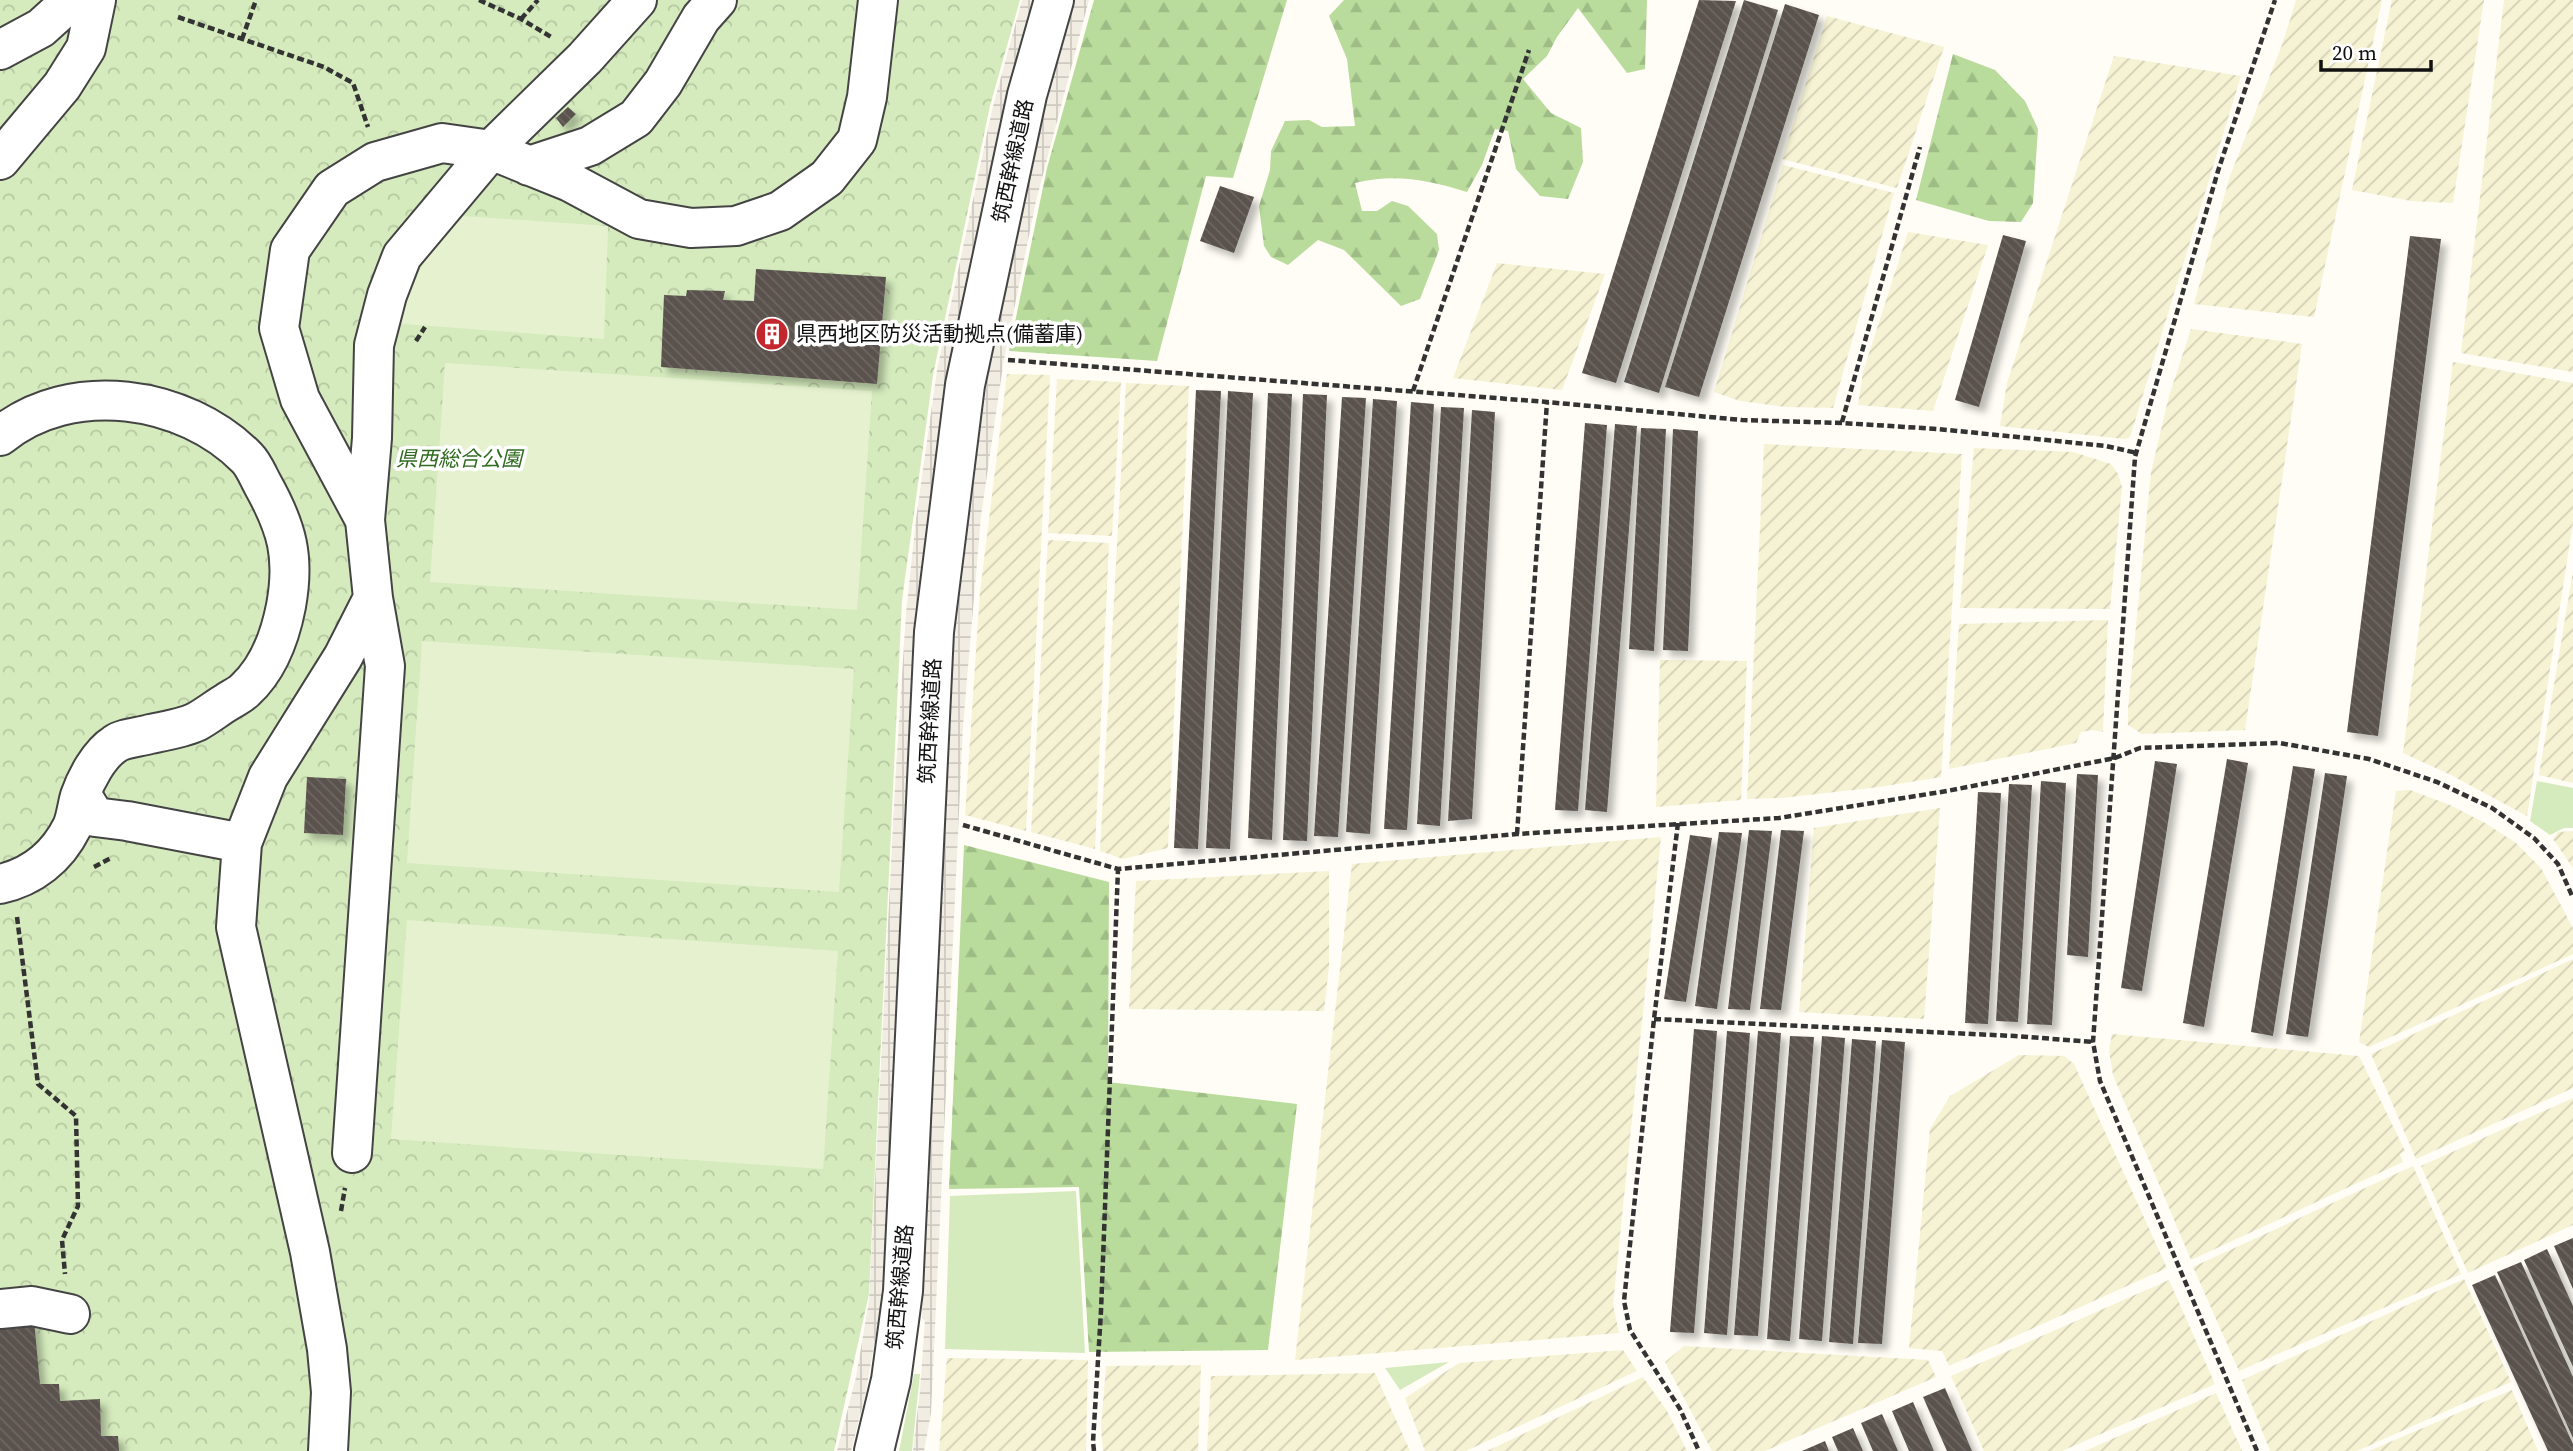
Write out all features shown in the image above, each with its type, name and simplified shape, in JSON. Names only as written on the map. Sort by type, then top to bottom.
[{"type":"street","points":[[0,50],[41,27],[72,0]]},
{"type":"street","points":[[0,160],[62,86],[86,48],[96,0]]},
{"type":"street","points":[[352,1153],[385,666],[373,598],[365,520],[372,439],[374,345],[387,295],[402,256],[491,150],[585,58],[637,0]]},
{"type":"street","points":[[529,166],[590,146],[636,118],[663,83],[701,18],[717,0]]},
{"type":"street","points":[[365,520],[300,399],[279,328],[290,250],[332,189],[380,160],[442,143],[491,150],[570,183],[639,219],[691,228],[736,226],[780,211],[827,178],[857,140],[867,97],[878,0]]},
{"type":"street","name":"筑西幹線道路","points":[[874,1451],[891,1380],[903,1291],[934,632],[965,385],[1027,95],[1055,0]]},
{"type":"street","points":[[0,436],[13,426],[48,410],[97,400],[139,403],[184,415],[220,436],[249,459],[273,503],[288,543],[290,581],[283,622],[271,657],[245,691],[195,723],[115,743],[96,765],[80,794],[72,827],[48,860],[19,880],[8,897]]},
{"type":"street","points":[[328,1451],[331,1391],[323,1325],[310,1252],[236,927],[242,843],[268,777],[343,657],[373,598]]},
{"type":"street","points":[[80,794],[95,817],[242,843]]},
{"type":"street","points":[[0,1308],[32,1306],[70,1314]]},
{"type":"path","points":[[242,39],[256,0]]},
{"type":"path","points":[[479,0],[521,19],[585,58]]},
{"type":"path","points":[[521,19],[538,0]]},
{"type":"path","points":[[2257,1451],[2100,1081],[2093,1042],[2137,453],[2218,171],[2275,0]]},
{"type":"path","points":[[178,17],[324,67],[353,83],[380,160]]},
{"type":"path","points":[[1413,391],[1529,50]]},
{"type":"path","points":[[1842,423],[1920,147]]},
{"type":"path","points":[[971,357],[1413,391],[1742,420],[1951,430],[2106,446],[2137,453]]},
{"type":"path","points":[[1517,834],[1547,402]]},
{"type":"path","points":[[958,824],[1118,869],[1517,834],[1779,818],[1947,791],[2115,758],[2140,748],[2280,743],[2370,760],[2437,782],[2492,808],[2534,838],[2558,864],[2573,898]]},
{"type":"path","points":[[1678,823],[1624,1301],[1630,1330],[1680,1409],[1699,1451]]},
{"type":"path","points":[[91,868],[114,856]]},
{"type":"path","points":[[1094,1451],[1118,869]]},
{"type":"path","points":[[8,897],[38,1084],[76,1116],[78,1206],[62,1240],[70,1314]]},
{"type":"path","points":[[1654,1018],[2093,1042]]},
{"type":"shaded area","points":[[1022,0],[1036,0],[987,187],[955,349],[884,1289],[865,1396],[851,1451],[837,1451],[856,1377],[869,1301],[895,785],[906,613],[916,519],[937,370],[992,110]]},
{"type":"shaded area","points":[[1073,0],[1089,0],[1036,201],[1004,359],[981,516],[963,726],[931,1413],[924,1451],[913,1451],[925,1320],[922,1319],[924,1251],[954,647],[970,499],[992,348],[1026,181]]},
{"type":"shaded area","points":[[2296,0],[2382,0],[2314,317],[2194,304],[2230,176],[2282,45]]},
{"type":"shaded area","points":[[2392,0],[2484,0],[2453,203],[2411,201],[2352,190]]},
{"type":"shaded area","points":[[2504,0],[2573,0],[2573,372],[2461,353]]},
{"type":"shaded area","points":[[1827,16],[1944,47],[1897,188],[1782,159]]},
{"type":"shaded area","points":[[2114,56],[2241,76],[2130,437],[2125,439],[2000,426],[2007,383]]},
{"type":"shaded area","points":[[1783,165],[1894,193],[1833,408],[1786,407],[1740,401],[1714,392]]},
{"type":"shaded area","points":[[1908,232],[1988,245],[1933,411],[1858,405],[1863,372]]},
{"type":"shaded area","points":[[1497,263],[1605,274],[1562,390],[1453,378]]},
{"type":"shaded area","points":[[2191,329],[2302,344],[2245,730],[2142,734],[2128,725],[2128,709],[2151,472],[2169,396]]},
{"type":"shaded area","points":[[2453,362],[2573,383],[2573,523],[2527,816],[2451,775],[2403,753]]},
{"type":"shaded area","points":[[1007,374],[1050,375],[1026,831],[965,815],[980,592]]},
{"type":"shaded area","points":[[1057,379],[1121,382],[1112,536],[1048,533]]},
{"type":"shaded area","points":[[1126,383],[1189,386],[1168,848],[1123,859],[1100,851]]},
{"type":"shaded area","points":[[1764,444],[1962,454],[1941,777],[1782,798],[1747,799]]},
{"type":"shaded area","points":[[1974,448],[2073,452],[2111,464],[2122,487],[2110,609],[1960,608]]},
{"type":"shaded area","points":[[1048,540],[1109,543],[1095,849],[1031,832]]},
{"type":"shaded area","points":[[2573,571],[2573,783],[2539,775]]},
{"type":"shaded area","points":[[2108,620],[2103,732],[2081,732],[2076,743],[1949,769],[1959,624]]},
{"type":"shaded area","points":[[1660,660],[1747,661],[1741,800],[1656,807]]},
{"type":"shaded area","points":[[2410,790],[2450,805],[2485,823],[2516,843],[2541,868],[2573,928],[2573,954],[2369,1047],[2359,1042],[2396,791]]},
{"type":"shaded area","points":[[1940,808],[1924,1019],[1799,1012],[1814,828]]},
{"type":"shaded area","points":[[2573,831],[2573,868],[2553,839],[2558,832]]},
{"type":"shaded area","points":[[1661,837],[1613,1304],[1619,1333],[1295,1360],[1352,864]]},
{"type":"shaded area","points":[[1329,871],[1329,966],[1324,1011],[1129,1009],[1136,881]]},
{"type":"shaded area","points":[[2573,959],[2573,1088],[2416,1159],[2371,1054]]},
{"type":"shaded area","points":[[2112,1034],[2359,1056],[2405,1151],[2400,1154],[2403,1162],[2191,1260],[2113,1075],[2109,1051]]},
{"type":"shaded area","points":[[2019,1055],[2064,1056],[2074,1064],[2167,1268],[1949,1366],[1942,1351],[1909,1348],[1930,1129],[1950,1096]]},
{"type":"shaded area","points":[[2573,1098],[2573,1225],[2468,1273],[2421,1166]]},
{"type":"shaded area","points":[[2413,1166],[2461,1274],[2239,1371],[2193,1267]]},
{"type":"shaded area","points":[[2464,1279],[2511,1382],[2357,1451],[2270,1451],[2242,1380]]},
{"type":"shaded area","points":[[2169,1280],[2215,1384],[2062,1451],[1984,1451],[1951,1376]]},
{"type":"shaded area","points":[[1684,1346],[1928,1360],[1936,1377],[1765,1451],[1712,1451],[1665,1362]]},
{"type":"shaded area","points":[[1623,1350],[1637,1371],[1466,1451],[1425,1451],[1405,1398],[1459,1363]]},
{"type":"shaded area","points":[[947,1358],[1088,1360],[1086,1451],[939,1451]]},
{"type":"shaded area","points":[[1201,1365],[1198,1451],[1103,1451],[1101,1428],[1106,1366]]},
{"type":"shaded area","points":[[1375,1373],[1410,1451],[1207,1451],[1211,1376]]},
{"type":"shaded area","points":[[1643,1377],[1667,1411],[1687,1451],[1487,1451]]},
{"type":"shaded area","points":[[2512,1390],[2538,1451],[2369,1451]]},
{"type":"shaded area","points":[[2216,1393],[2242,1451],[2085,1451]]},
{"type":"green space","name":"県西総合公園","points":[[0,0],[1020,0],[990,106],[933,375],[902,600],[869,1294],[834,1451],[0,1451]]},
{"type":"green space","points":[[1094,0],[1287,0],[1233,178],[1206,176],[1157,361],[1009,351],[1047,168]]},
{"type":"green space","points":[[1344,0],[1647,0],[1645,69],[1627,73],[1578,8],[1547,56],[1523,79],[1551,113],[1581,128],[1583,162],[1568,199],[1540,196],[1516,169],[1508,131],[1495,129],[1482,165],[1467,192],[1411,179],[1383,178],[1355,183],[1362,211],[1377,211],[1392,201],[1408,206],[1437,234],[1439,250],[1420,299],[1401,306],[1344,250],[1318,240],[1288,265],[1271,257],[1264,246],[1259,206],[1270,170],[1271,151],[1285,121],[1309,120],[1322,127],[1355,126],[1347,59],[1329,16]]},
{"type":"green space","points":[[1953,54],[1995,70],[2025,101],[2038,129],[2033,203],[2021,222],[1989,221],[1916,200]]},
{"type":"green space","points":[[449,215],[608,226],[604,339],[392,323]]},
{"type":"green space","points":[[445,363],[872,391],[857,610],[430,582]]},
{"type":"green space","points":[[422,641],[854,669],[839,892],[407,863]]},
{"type":"green space","points":[[2537,781],[2573,788],[2573,828],[2564,828],[2550,835],[2530,821]]},
{"type":"green space","points":[[964,845],[1109,882],[1108,1082],[1297,1104],[1268,1350],[1089,1352],[1079,1187],[949,1189]]},
{"type":"green space","points":[[407,920],[838,951],[823,1169],[391,1139]]},
{"type":"green space","points":[[1076,1191],[1085,1353],[945,1349],[950,1196]]},
{"type":"green space","points":[[1449,1362],[1400,1390],[1385,1368]]},
{"type":"green space","points":[[914,1374],[920,1374],[912,1451],[899,1451]]},
{"type":"building","points":[[1699,0],[1736,1],[1616,383],[1582,373]]},
{"type":"building","points":[[1744,0],[1778,10],[1659,393],[1624,382]]},
{"type":"building","points":[[1785,4],[1819,15],[1699,397],[1665,387]]},
{"type":"building","points":[[568,107],[576,114],[563,127],[556,118]]},
{"type":"building","points":[[1220,186],[1254,197],[1234,253],[1200,241]]},
{"type":"building","points":[[2003,235],[2026,241],[1979,407],[1955,400]]},
{"type":"building","points":[[2410,236],[2441,239],[2378,736],[2347,732]]},
{"type":"building","name":"県西地区防災活動拠点(備蓄庫)","points":[[756,269],[886,277],[877,384],[661,367],[664,295],[686,296],[687,290],[725,291],[723,300],[754,301]]},
{"type":"building","points":[[1196,390],[1221,391],[1198,849],[1174,848]]},
{"type":"building","points":[[1228,391],[1253,393],[1230,849],[1206,848]]},
{"type":"building","points":[[1268,393],[1292,394],[1272,840],[1248,838]]},
{"type":"building","points":[[1303,394],[1327,395],[1307,841],[1283,840]]},
{"type":"building","points":[[1342,397],[1366,398],[1338,837],[1314,836]]},
{"type":"building","points":[[1373,399],[1397,401],[1370,834],[1346,832]]},
{"type":"building","points":[[1411,402],[1434,404],[1407,830],[1384,829]]},
{"type":"building","points":[[1441,407],[1464,408],[1440,826],[1417,824]]},
{"type":"building","points":[[1472,410],[1495,412],[1472,819],[1448,821]]},
{"type":"building","points":[[1585,423],[1607,425],[1578,811],[1555,810]]},
{"type":"building","points":[[1615,424],[1637,426],[1607,812],[1585,810]]},
{"type":"building","points":[[1641,428],[1666,429],[1654,651],[1629,649]]},
{"type":"building","points":[[1673,429],[1698,431],[1688,651],[1663,650]]},
{"type":"building","points":[[2227,759],[2248,763],[2204,1027],[2183,1023]]},
{"type":"building","points":[[2155,761],[2177,764],[2142,991],[2121,988]]},
{"type":"building","points":[[2293,766],[2315,769],[2273,1036],[2251,1032]]},
{"type":"building","points":[[2325,773],[2347,776],[2308,1037],[2286,1034]]},
{"type":"building","points":[[2077,774],[2098,775],[2088,957],[2067,955]]},
{"type":"building","points":[[307,777],[346,779],[343,835],[304,833]]},
{"type":"building","points":[[2041,781],[2066,783],[2052,1025],[2027,1024]]},
{"type":"building","points":[[2009,784],[2032,785],[2018,1022],[1996,1021]]},
{"type":"building","points":[[1978,792],[2001,793],[1988,1024],[1965,1023]]},
{"type":"building","points":[[1749,830],[1772,831],[1750,1010],[1728,1009]]},
{"type":"building","points":[[1781,830],[1804,831],[1781,1010],[1760,1009]]},
{"type":"building","points":[[1719,832],[1742,833],[1717,1009],[1695,1006]]},
{"type":"building","points":[[1690,835],[1712,838],[1686,1002],[1664,999]]},
{"type":"building","points":[[1694,1029],[1717,1031],[1694,1333],[1670,1332]]},
{"type":"building","points":[[1727,1031],[1750,1033],[1727,1335],[1704,1333]]},
{"type":"building","points":[[1758,1031],[1781,1033],[1758,1336],[1734,1335]]},
{"type":"building","points":[[1790,1036],[1814,1037],[1790,1341],[1767,1339]]},
{"type":"building","points":[[1822,1036],[1845,1038],[1822,1341],[1799,1339]]},
{"type":"building","points":[[1852,1039],[1876,1041],[1853,1344],[1829,1342]]},
{"type":"building","points":[[1882,1040],[1905,1042],[1882,1344],[1858,1343]]},
{"type":"building","points":[[2573,1238],[2573,1289],[2554,1246]]},
{"type":"building","points":[[2547,1249],[2573,1306],[2573,1367],[2524,1260]]},
{"type":"building","points":[[2521,1262],[2573,1377],[2573,1438],[2497,1272]]},
{"type":"building","points":[[2495,1275],[2573,1444],[2573,1451],[2548,1451],[2472,1285]]},
{"type":"building","points":[[34,1320],[40,1384],[59,1384],[60,1401],[100,1399],[101,1436],[118,1436],[119,1451],[0,1451],[0,1323]]},
{"type":"building","points":[[1945,1388],[1972,1451],[1947,1451],[1923,1397]]},
{"type":"building","points":[[1913,1402],[1934,1451],[1909,1451],[1892,1411]]},
{"type":"building","points":[[1882,1414],[1898,1451],[1873,1451],[1861,1423]]},
{"type":"building","points":[[1853,1428],[1863,1451],[1838,1451],[1832,1437]]},
{"type":"building","points":[[1825,1441],[1829,1451],[1802,1451]]},
{"type":"place","name":"県西地区防災活動拠点(備蓄庫)","points":[[772,334]]}]
